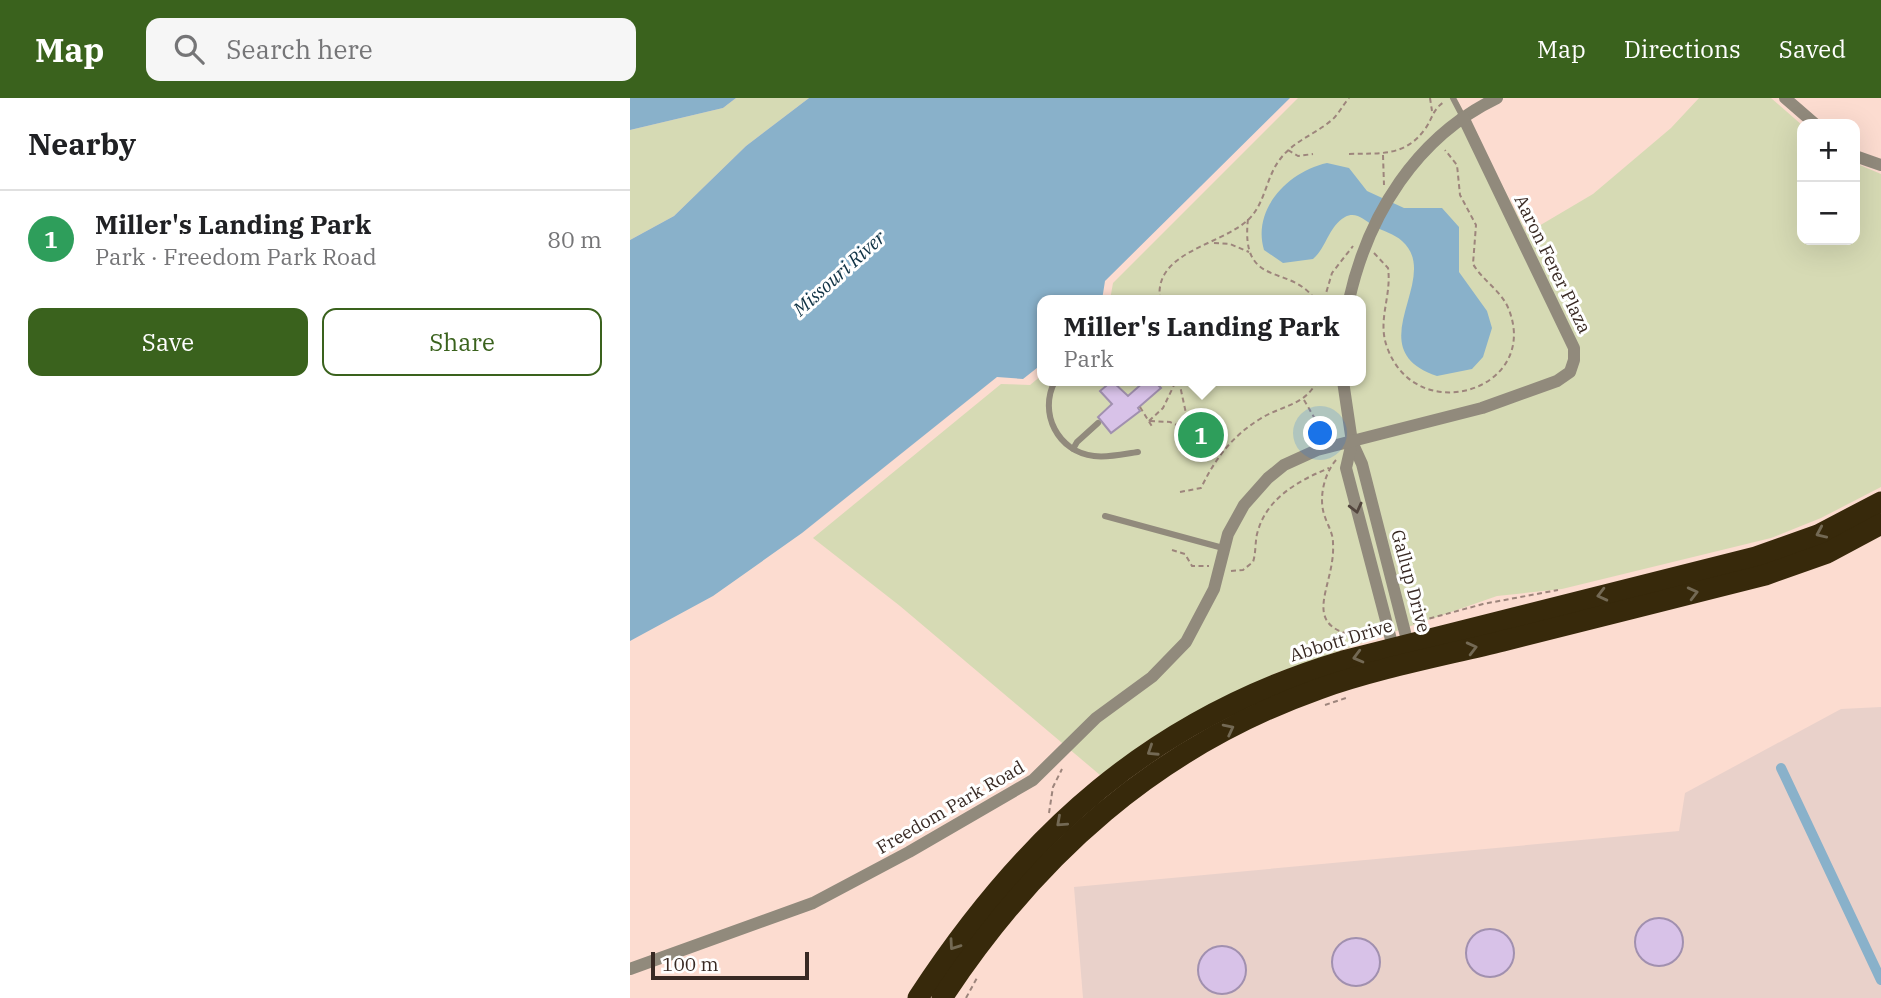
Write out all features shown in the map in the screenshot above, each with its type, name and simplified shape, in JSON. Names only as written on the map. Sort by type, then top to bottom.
[{"type":"highway","name":"Abbott Drive","points":[[942,998],[988,930],[1121,784],[1169,740],[1227,707],[1309,671],[1412,638],[1756,557],[1818,535],[1881,502]]},
{"type":"highway","name":"Abbott Drive","points":[[918,998],[972,918],[1005,878],[1060,822],[1121,784],[1275,706],[1320,688],[1406,665],[1765,575],[1826,553],[1881,524]]},
{"type":"street","points":[[1350,295],[1364,248],[1385,194],[1436,139],[1462,117],[1497,98]]},
{"type":"street","points":[[1785,98],[1809,119]]},
{"type":"street","name":"Aaron Ferer Plaza","points":[[1352,442],[1518,396],[1562,379],[1573,366],[1574,348],[1462,117]]},
{"type":"street","points":[[1860,158],[1881,165]]},
{"type":"street","name":"Gallup Drive","points":[[1344,386],[1352,442],[1362,464],[1412,638],[1406,665]]},
{"type":"street","name":"Gallup Drive","points":[[1352,442],[1346,468],[1412,638]]},
{"type":"street","name":"Freedom Park Road","points":[[630,969],[793,911],[840,890],[1020,788],[1056,760],[1096,719],[1152,677],[1186,642],[1206,608],[1223,548],[1244,505],[1268,478],[1302,456],[1352,442]]},
{"type":"lane","points":[[1452,98],[1462,117]]},
{"type":"lane","points":[[1054,386],[1048,405],[1052,426],[1073,449],[1095,457],[1138,452]]},
{"type":"lane","points":[[1073,449],[1098,423]]},
{"type":"lane","points":[[1105,516],[1223,548]]},
{"type":"path","points":[[1160,295],[1160,285],[1167,268],[1184,255],[1213,243],[1248,219],[1263,196],[1271,172],[1288,149],[1330,122],[1349,98]]},
{"type":"path","points":[[1349,154],[1383,155],[1398,151],[1426,128],[1432,111],[1430,98]]},
{"type":"path","points":[[1432,111],[1452,98]]},
{"type":"path","points":[[1325,295],[1332,273],[1354,245],[1379,256],[1388,268],[1384,337],[1388,350],[1402,372],[1424,388],[1450,394],[1476,390],[1496,375],[1509,354],[1514,333],[1512,321],[1504,300],[1473,264],[1476,231],[1474,219],[1460,195],[1455,161],[1426,128]]},
{"type":"path","points":[[1288,149],[1298,156],[1313,154]]},
{"type":"path","points":[[1383,155],[1385,194]]},
{"type":"path","points":[[1248,219],[1250,253]]},
{"type":"path","points":[[1213,243],[1230,244],[1250,253],[1269,274],[1304,289],[1310,295]]},
{"type":"path","points":[[1149,421],[1163,408],[1174,386]]},
{"type":"path","points":[[1178,386],[1192,441],[1204,449],[1222,451]]},
{"type":"path","points":[[1180,492],[1201,488],[1222,451],[1263,417],[1304,400],[1314,386]]},
{"type":"path","points":[[1172,550],[1185,554],[1192,566],[1234,571],[1249,567],[1253,562],[1261,525],[1277,499],[1300,480],[1330,467],[1352,442],[1331,436],[1318,424],[1304,400]]},
{"type":"path","points":[[1140,407],[1153,428]]},
{"type":"path","points":[[1149,421],[1170,422],[1189,431]]},
{"type":"path","points":[[1330,467],[1322,504],[1332,533],[1333,551],[1322,597],[1323,607],[1327,621],[1335,630],[1343,635],[1372,638]]},
{"type":"path","points":[[1440,615],[1562,589]]},
{"type":"path","points":[[1313,709],[1352,696]]},
{"type":"path","points":[[1046,817],[1053,787],[1063,770],[1056,760]]},
{"type":"path","points":[[966,998],[983,967]]},
{"type":"shaded area","points":[[1881,707],[1881,998],[1083,998],[1074,887],[1679,831],[1685,793],[1841,709]]},
{"type":"green space","points":[[736,98],[809,98],[746,146],[674,216],[630,240],[630,130],[723,108]]},
{"type":"green space","points":[[1298,98],[1456,98],[1527,233],[1593,194],[1671,128],[1699,98],[1771,98],[1797,121],[1797,245],[1860,245],[1860,165],[1881,174],[1881,487],[1821,518],[1771,538],[1562,589],[1497,596],[1276,673],[1217,701],[1148,740],[1100,775],[900,606],[813,538],[1001,384],[1030,385],[1037,379],[1037,386],[1366,386],[1366,295],[1111,295],[1113,283]]},
{"type":"water","points":[[630,98],[736,98],[723,108],[630,130]]},
{"type":"water","name":"Missouri River","points":[[809,98],[1290,98],[1105,281],[1103,295],[1037,295],[1037,368],[1023,379],[997,377],[802,533],[713,596],[630,641],[630,240],[674,216],[746,146]]},
{"type":"water","points":[[1327,163],[1349,168],[1367,191],[1404,208],[1442,208],[1459,227],[1459,272],[1487,311],[1492,328],[1483,357],[1472,369],[1437,376],[1414,364],[1403,349],[1401,331],[1414,274],[1412,256],[1396,236],[1360,217],[1349,215],[1339,221],[1313,259],[1283,263],[1264,250],[1263,221],[1276,195],[1299,175]]},
{"type":"building","points":[[1106,386],[1117,386],[1128,396],[1139,386],[1161,388],[1138,408],[1140,411],[1111,433],[1098,417],[1112,404],[1100,391]]},
{"type":"building","points":[[1659,918],[1668,919],[1676,925],[1682,933],[1682,951],[1676,959],[1668,965],[1659,966],[1650,965],[1642,959],[1636,951],[1635,942],[1636,933],[1642,925],[1650,919]]},
{"type":"building","points":[[1490,929],[1499,930],[1507,936],[1513,944],[1513,962],[1507,970],[1499,976],[1490,977],[1481,976],[1473,970],[1467,962],[1466,953],[1467,944],[1473,936],[1481,930]]},
{"type":"building","points":[[1356,938],[1373,945],[1380,962],[1373,979],[1356,986],[1339,979],[1332,962],[1339,945]]},
{"type":"building","points":[[1222,946],[1239,953],[1246,970],[1239,987],[1222,994],[1205,987],[1198,970],[1205,953]]},
{"type":"waterway","points":[[1781,768],[1881,980]]},
{"type":"place","name":"Miller's Landing Park","points":[[1201,435]]}]
